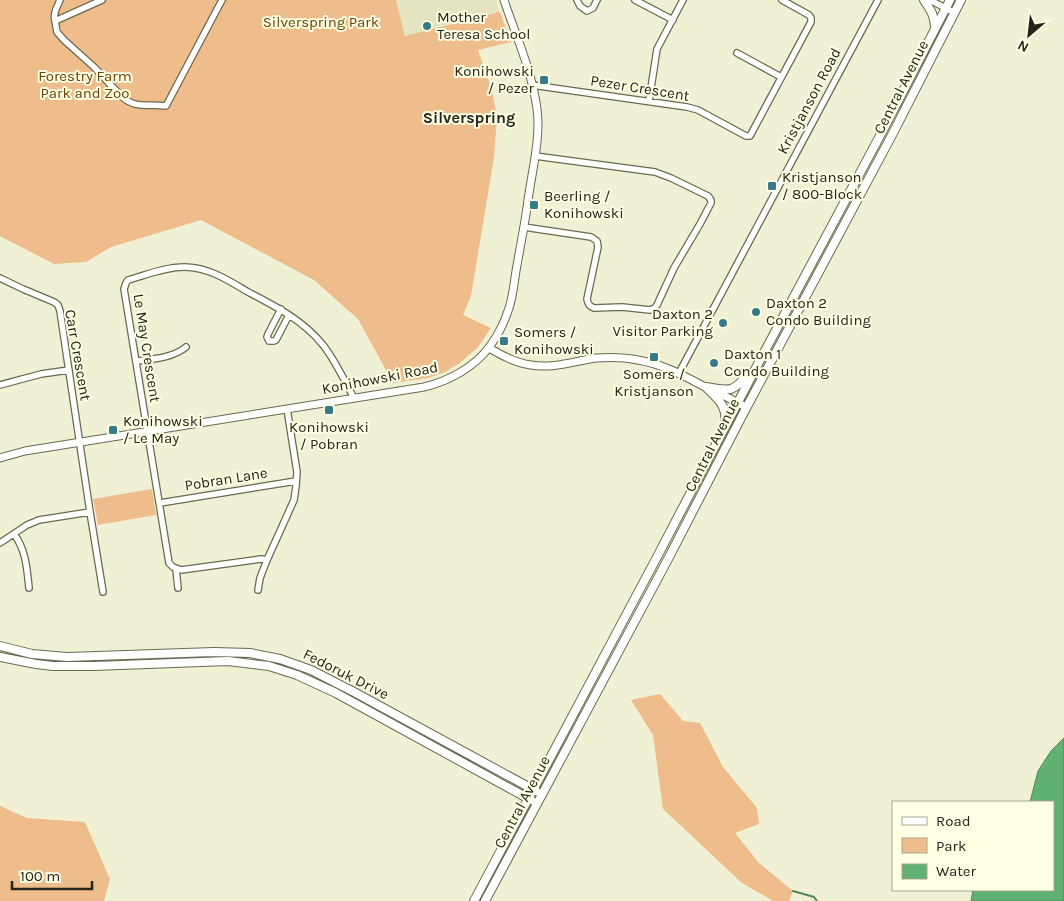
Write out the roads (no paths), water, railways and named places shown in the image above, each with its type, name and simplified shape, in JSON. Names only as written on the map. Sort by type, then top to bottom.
[{"type":"main road","points":[[924,0],[934,16],[935,30]]},
{"type":"main road","name":"Central Avenue","points":[[474,901],[950,0]]},
{"type":"main road","name":"Central Avenue","points":[[485,901],[962,0]]},
{"type":"main road","points":[[706,387],[734,388],[742,383],[759,362]]},
{"type":"main road","points":[[706,387],[724,408],[726,420],[724,428]]},
{"type":"main road","name":"Fedoruk Drive","points":[[0,646],[32,654],[67,657],[214,652],[250,653],[280,659],[311,670],[354,692],[542,794]]},
{"type":"main road","name":"Fedoruk Drive","points":[[0,656],[29,663],[53,666],[228,662],[268,666],[297,674],[336,693],[537,803]]},
{"type":"street","points":[[60,0],[54,17],[57,32],[130,104],[145,106],[158,104],[166,106],[222,0]]},
{"type":"street","points":[[55,21],[93,1],[102,0]]},
{"type":"street","name":"Konihowski Road","points":[[0,458],[25,451],[435,384],[455,376],[474,363],[489,348],[501,328],[509,309],[524,228],[538,132],[538,111],[532,85],[504,0]]},
{"type":"street","points":[[577,0],[580,6],[587,11],[593,8],[597,0]]},
{"type":"street","points":[[635,0],[673,20]]},
{"type":"street","points":[[649,101],[657,50],[683,0]]},
{"type":"street","name":"Pezer Crescent","points":[[532,85],[688,107],[698,110],[746,136],[750,136],[811,22],[811,18],[805,12],[782,0]]},
{"type":"street","name":"Kristjanson Road","points":[[679,373],[878,0]]},
{"type":"street","points":[[930,0],[954,13]]},
{"type":"street","points":[[737,53],[782,77]]},
{"type":"street","points":[[524,228],[591,237],[597,241],[598,247],[587,300],[589,306],[594,308],[622,307],[650,310],[657,305],[674,268],[711,203],[708,196],[655,172],[535,156]]},
{"type":"street","name":"Le May Crescent","points":[[178,588],[176,569],[169,563],[124,289],[128,280],[177,268],[200,269],[216,274],[280,309],[299,322],[329,353],[354,398]]},
{"type":"street","name":"Carr Crescent","points":[[0,278],[54,302],[58,305],[60,311],[103,592]]},
{"type":"street","points":[[280,309],[267,337],[270,341],[276,340],[289,315]]},
{"type":"street","points":[[136,361],[170,356],[186,347]]},
{"type":"street","points":[[489,348],[504,357],[533,366],[555,365],[598,358],[652,362],[679,373],[746,407]]},
{"type":"street","points":[[0,385],[41,374],[69,370]]},
{"type":"street","points":[[258,590],[260,578],[267,560],[294,500],[297,472],[287,409]]},
{"type":"street","name":"Pobran Lane","points":[[160,503],[296,481]]},
{"type":"street","points":[[0,543],[27,525],[39,520],[90,512]]},
{"type":"street","points":[[14,534],[26,558],[29,588]]},
{"type":"street","points":[[176,569],[187,570],[261,559],[267,560]]},
{"type":"water","points":[[1064,738],[1064,901],[971,901],[973,891],[1054,891],[1054,801],[1030,801],[1038,771],[1051,751]]},
{"type":"waterway","points":[[793,891],[814,897],[817,901]]},
{"type":"place","name":"Mother Teresa School","points":[[427,26]]},
{"type":"place","name":"Konihowski / Pezer","points":[[544,80]]},
{"type":"place","name":"Kristjanson / 800-Block","points":[[772,186]]},
{"type":"place","name":"Beerling / Konihowski","points":[[534,205]]},
{"type":"place","name":"Daxton 2 Condo Building","points":[[756,312]]},
{"type":"place","name":"Daxton 2 Visitor Parking","points":[[723,323]]},
{"type":"place","name":"Somers / Konihowski","points":[[504,341]]},
{"type":"place","name":"Somers / Kristjanson","points":[[654,357]]},
{"type":"place","name":"Daxton 1 Condo Building","points":[[714,363]]},
{"type":"place","name":"Konihowski / Pobran","points":[[329,410]]},
{"type":"place","name":"Konihowski / Le May","points":[[113,430]]},
{"type":"district","name":"Silverspring","points":[[469,117]]},
{"type":"park label","name":"Silverspring Park","points":[[321,22]]},
{"type":"park label","name":"Forestry Farm Park and Zoo","points":[[85,84]]}]
